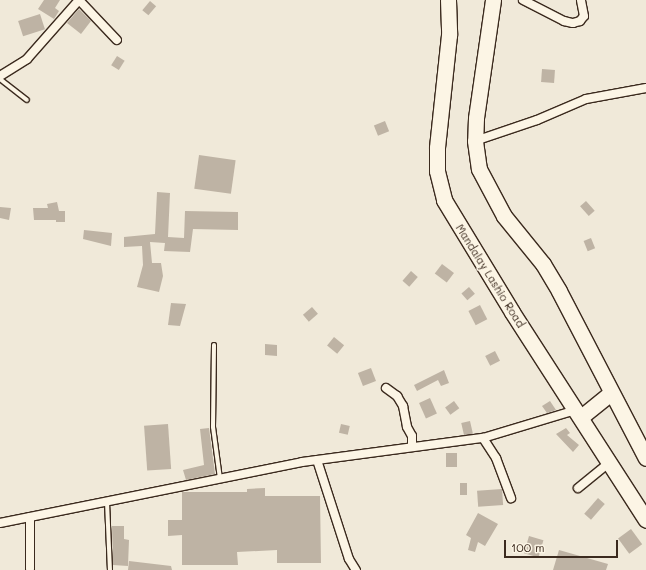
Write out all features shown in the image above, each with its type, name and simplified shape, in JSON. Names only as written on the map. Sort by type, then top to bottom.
[{"type":"highway","name":"Mandalay Lashio Road","points":[[448,0],[449,35],[437,148],[441,189],[454,218],[646,520]]},
{"type":"highway","points":[[493,0],[475,141],[483,180],[504,216],[550,276],[646,458]]},
{"type":"highway","points":[[578,414],[611,393]]},
{"type":"street","points":[[0,78],[27,59],[79,0],[118,40]]},
{"type":"street","points":[[522,0],[564,21],[573,23],[580,21],[584,16],[581,0]]},
{"type":"street","points":[[475,141],[537,120],[586,99],[646,88]]},
{"type":"street","points":[[386,388],[397,396],[403,406],[407,427],[412,436],[412,446]]},
{"type":"street","points":[[0,523],[318,460],[412,446],[483,438],[578,414]]},
{"type":"street","points":[[483,438],[496,458],[511,498]]},
{"type":"street","points":[[318,460],[349,559],[355,569]]},
{"type":"street","points":[[578,488],[610,462]]},
{"type":"street","points":[[30,517],[30,569]]},
{"type":"lane","points":[[0,78],[27,100]]},
{"type":"lane","points":[[214,345],[213,427],[220,479]]},
{"type":"lane","points":[[107,502],[110,570]]},
{"type":"building","points":[[44,0],[60,0],[55,8],[59,11],[54,19],[38,9]]},
{"type":"building","points":[[150,1],[156,6],[148,15],[142,10]]},
{"type":"building","points":[[79,9],[91,21],[81,34],[67,23]]},
{"type":"building","points":[[40,14],[45,29],[23,36],[18,21]]},
{"type":"building","points":[[117,56],[125,61],[119,70],[111,65]]},
{"type":"building","points":[[542,69],[555,70],[554,83],[541,82]]},
{"type":"building","points":[[385,121],[389,131],[378,136],[374,125]]},
{"type":"building","points":[[199,155],[236,160],[231,194],[194,189]]},
{"type":"building","points":[[157,192],[170,193],[168,237],[184,238],[185,211],[238,212],[238,230],[193,229],[190,252],[164,251],[165,243],[150,242],[152,263],[161,263],[163,276],[159,292],[137,287],[143,265],[142,246],[124,247],[124,237],[155,234]]},
{"type":"building","points":[[586,201],[595,211],[589,216],[580,206]]},
{"type":"building","points":[[57,202],[59,211],[65,211],[65,222],[56,222],[56,220],[34,220],[33,208],[48,208],[47,204]]},
{"type":"building","points":[[0,207],[11,208],[9,220],[0,218]]},
{"type":"building","points":[[84,230],[112,233],[111,246],[83,239]]},
{"type":"building","points":[[591,238],[595,248],[588,251],[584,241]]},
{"type":"building","points":[[442,264],[454,273],[447,283],[435,274]]},
{"type":"building","points":[[411,271],[418,277],[409,287],[402,281]]},
{"type":"building","points":[[469,287],[475,294],[467,300],[461,294]]},
{"type":"building","points":[[171,303],[186,304],[180,326],[168,325]]},
{"type":"building","points":[[480,305],[487,319],[476,325],[468,311]]},
{"type":"building","points":[[312,307],[318,314],[309,322],[303,315]]},
{"type":"building","points":[[334,337],[344,345],[337,354],[327,346]]},
{"type":"building","points":[[265,344],[277,345],[277,356],[265,355]]},
{"type":"building","points":[[495,351],[500,361],[490,366],[485,356]]},
{"type":"building","points":[[371,368],[376,381],[363,386],[358,373]]},
{"type":"building","points":[[444,370],[449,383],[441,386],[438,380],[417,391],[414,385]]},
{"type":"building","points":[[430,398],[437,414],[426,418],[419,403]]},
{"type":"building","points":[[454,401],[459,408],[450,415],[445,407]]},
{"type":"building","points":[[550,401],[556,410],[547,413],[542,406]]},
{"type":"building","points":[[470,421],[473,434],[464,436],[461,423]]},
{"type":"building","points":[[168,424],[171,469],[147,471],[144,426]]},
{"type":"building","points":[[341,424],[350,426],[348,435],[339,433]]},
{"type":"building","points":[[209,428],[215,474],[186,480],[183,470],[204,465],[200,429]]},
{"type":"building","points":[[566,428],[570,433],[567,435],[579,445],[573,452],[556,434]]},
{"type":"building","points":[[446,453],[457,453],[457,467],[446,467]]},
{"type":"building","points":[[460,483],[467,483],[467,495],[460,495]]},
{"type":"building","points":[[265,488],[265,496],[320,496],[321,563],[277,563],[277,550],[237,552],[238,565],[182,565],[182,535],[168,536],[168,520],[182,520],[182,492],[247,492],[247,489]]},
{"type":"building","points":[[502,489],[503,505],[478,507],[477,491]]},
{"type":"building","points":[[598,498],[605,504],[591,520],[584,514]]},
{"type":"building","points":[[478,513],[498,524],[485,546],[478,542],[475,552],[468,550],[471,538],[466,535]]},
{"type":"building","points":[[112,526],[124,526],[124,539],[129,540],[128,566],[113,565]]},
{"type":"building","points":[[631,529],[642,544],[629,554],[618,538]]},
{"type":"building","points":[[529,536],[543,540],[538,557],[524,553]]},
{"type":"building","points":[[559,550],[608,564],[606,570],[553,570]]},
{"type":"building","points":[[129,561],[171,566],[172,570],[128,570]]}]
